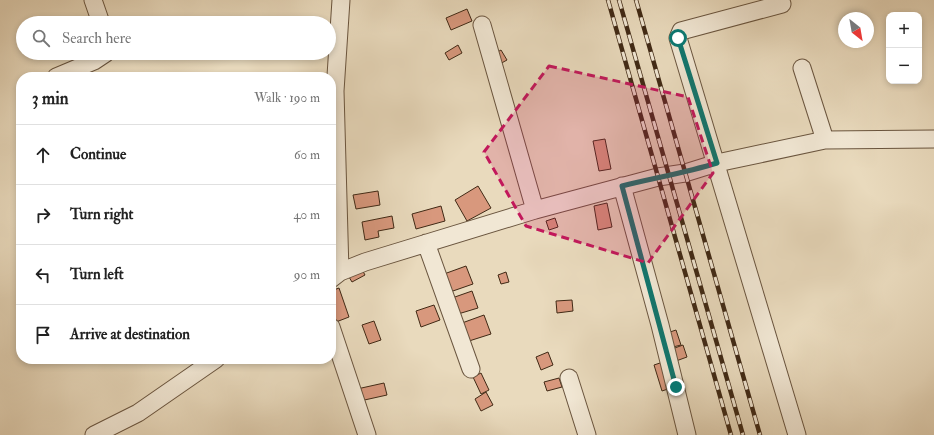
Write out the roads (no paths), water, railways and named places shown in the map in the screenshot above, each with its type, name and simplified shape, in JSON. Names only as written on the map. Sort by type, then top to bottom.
[{"type":"street","points":[[93,0],[99,16]]},
{"type":"street","points":[[336,76],[341,0]]},
{"type":"street","points":[[782,4],[682,32],[678,36],[797,435]]},
{"type":"street","points":[[482,24],[535,210]]},
{"type":"street","points":[[68,72],[96,60]]},
{"type":"street","points":[[802,68],[825,140]]},
{"type":"street","points":[[336,275],[426,243],[535,210],[658,177],[685,173],[717,163],[825,140],[934,139]]},
{"type":"street","points":[[622,186],[658,317],[687,435]]},
{"type":"street","points":[[426,243],[471,369]]},
{"type":"street","points":[[336,342],[367,435]]},
{"type":"street","points":[[94,435],[138,413],[209,364]]},
{"type":"street","points":[[569,378],[587,435]]},
{"type":"railway","points":[[608,0],[731,435]]},
{"type":"railway","points":[[619,0],[743,435]]},
{"type":"railway","points":[[636,0],[760,435]]}]
